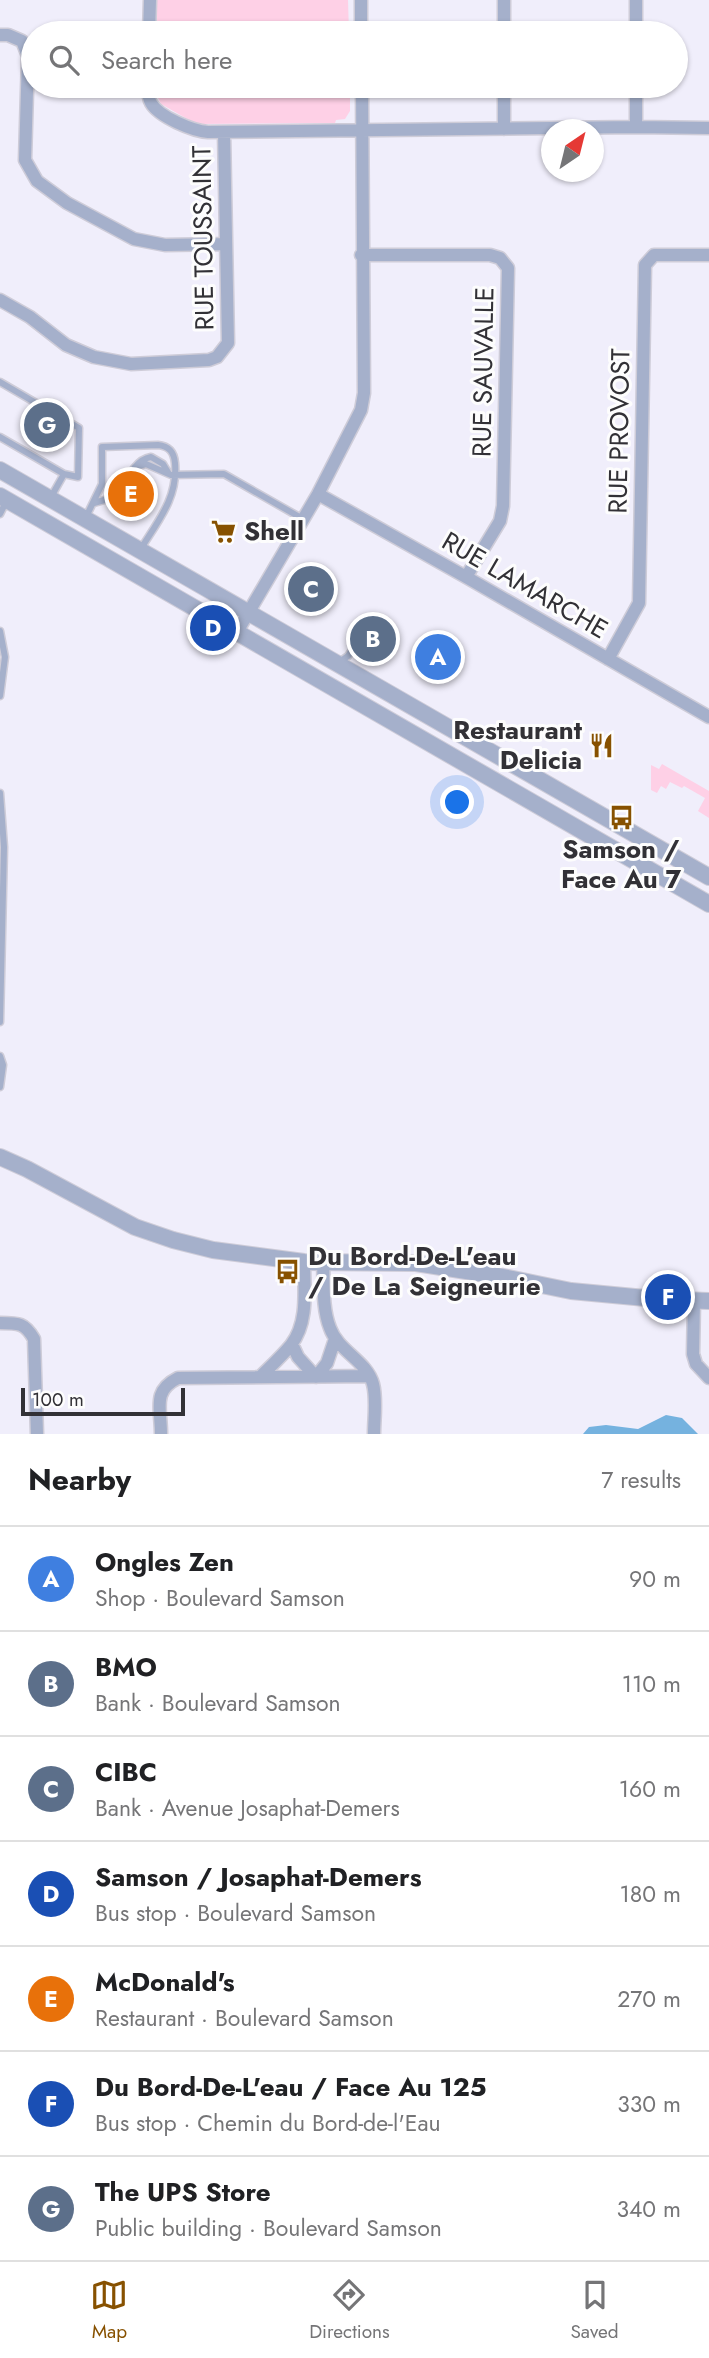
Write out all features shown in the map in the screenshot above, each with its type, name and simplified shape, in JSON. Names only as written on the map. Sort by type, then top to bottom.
[{"type":"street","points":[[149,21],[150,0]]},
{"type":"street","points":[[361,0],[361,21]]},
{"type":"street","points":[[504,0],[504,21]]},
{"type":"street","points":[[636,0],[636,21]]},
{"type":"street","points":[[0,35],[21,41]]},
{"type":"street","points":[[27,98],[25,160],[37,181],[68,203],[134,239],[165,245],[226,244]]},
{"type":"street","points":[[150,98],[156,109],[194,131],[709,128]]},
{"type":"street","points":[[237,632],[318,494],[361,410],[364,393],[362,98]]},
{"type":"street","points":[[504,98],[504,129]]},
{"type":"street","points":[[636,98],[636,127]]},
{"type":"street","name":"RUE TOUSSAINT","points":[[1,304],[30,317],[66,345],[94,357],[131,364],[217,358],[228,343],[225,132]]},
{"type":"street","name":"RUE SAUVALLE","points":[[361,256],[490,255],[500,258],[508,268],[503,506],[500,521],[467,577]]},
{"type":"street","name":"RUE PROVOST","points":[[608,659],[639,603],[645,265],[654,255],[709,255]]},
{"type":"street","points":[[0,470],[709,877]]},
{"type":"street","name":"RUE LAMARCHE","points":[[318,494],[709,718]]},
{"type":"street","points":[[2,503],[237,632],[709,904]]},
{"type":"street","points":[[0,1157],[135,1227],[213,1250],[304,1262],[416,1263],[571,1291],[701,1301],[693,1353],[696,1364],[709,1378]]},
{"type":"street","points":[[260,1377],[292,1344],[301,1326],[304,1314],[304,1262]]},
{"type":"street","points":[[323,1262],[326,1311],[335,1339],[374,1385],[374,1434]]},
{"type":"street","points":[[0,1323],[15,1323],[27,1327],[34,1339],[37,1434]]},
{"type":"street","points":[[316,1377],[327,1363],[335,1339]]},
{"type":"street","points":[[292,1344],[298,1357],[316,1377]]},
{"type":"street","points":[[161,1434],[160,1393],[167,1384],[178,1378],[369,1376]]},
{"type":"lane","points":[[0,382],[79,428],[78,477],[64,474],[0,437]]},
{"type":"lane","points":[[85,519],[102,484],[102,447],[164,446],[172,451],[175,457],[172,497],[140,551]]},
{"type":"lane","points":[[94,503],[118,496],[135,467],[150,457],[173,474],[224,474],[303,519]]},
{"type":"lane","points":[[50,498],[64,474]]},
{"type":"lane","points":[[0,631],[5,657],[0,696]]},
{"type":"lane","points":[[336,664],[352,650]]},
{"type":"lane","points":[[0,793],[4,847],[0,1021]]},
{"type":"lane","points":[[0,1056],[3,1065],[0,1087]]},
{"type":"shaded area","points":[[157,0],[348,0],[349,21],[157,21]]},
{"type":"shaded area","points":[[158,98],[350,98],[350,111],[345,119],[336,120],[335,123],[196,124],[161,104]]},
{"type":"shaded area","points":[[662,764],[709,791],[709,818],[698,811],[705,798],[684,786],[682,788],[670,782],[666,789],[661,786],[657,793],[651,790],[651,765],[659,769]]},
{"type":"water","points":[[666,1415],[682,1418],[698,1434],[583,1434],[589,1427],[606,1425],[638,1429]]},
{"type":"place","name":"The UPS Store","points":[[47,425]]},
{"type":"place","name":"McDonald's","points":[[131,494]]},
{"type":"place","name":"Shell","points":[[224,531]]},
{"type":"place","name":"CIBC","points":[[311,589]]},
{"type":"place","name":"Samson / Josaphat-Demers","points":[[213,628]]},
{"type":"place","name":"BMO","points":[[373,639]]},
{"type":"place","name":"Ongles Zen","points":[[438,657]]},
{"type":"place","name":"Restaurant Delicia","points":[[602,745]]},
{"type":"place","name":"Samson / Face Au 7","points":[[621,817]]},
{"type":"place","name":"Du Bord-De-L'eau / De La Seigneurie","points":[[288,1271]]},
{"type":"place","name":"Du Bord-De-L'eau / Face Au 125","points":[[668,1297]]}]
